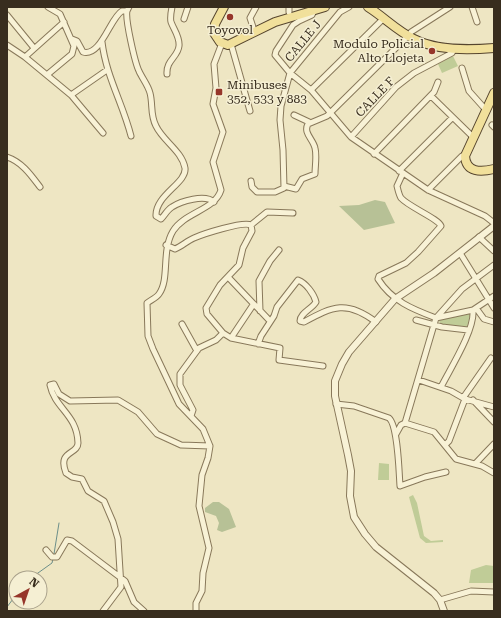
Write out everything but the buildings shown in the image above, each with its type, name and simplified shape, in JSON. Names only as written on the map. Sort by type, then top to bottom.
[{"type":"main road","points":[[224,7],[213,31],[216,38],[231,44],[254,29]]},
{"type":"main road","points":[[223,41],[219,30],[229,7]]},
{"type":"main road","points":[[223,41],[254,29],[289,12],[309,8],[325,7]]},
{"type":"main road","points":[[368,7],[409,34],[455,46],[494,48]]},
{"type":"main road","points":[[377,7],[409,34]]},
{"type":"main road","points":[[455,46],[494,43]]},
{"type":"main road","points":[[494,93],[490,109],[475,138],[468,156],[468,164],[475,170],[481,172],[494,169]]},
{"type":"main road","points":[[468,156],[476,166],[494,165]]},
{"type":"street","points":[[48,7],[60,14],[74,46],[72,54],[48,74]]},
{"type":"street","points":[[167,74],[168,64],[178,50],[179,46],[177,34],[171,21],[172,7]]},
{"type":"street","points":[[184,20],[188,7]]},
{"type":"street","points":[[254,29],[250,18],[256,7]]},
{"type":"street","name":"CALLE J","points":[[290,73],[340,12],[349,7]]},
{"type":"street","points":[[294,115],[309,122],[321,120],[330,113],[409,34],[450,7]]},
{"type":"street","points":[[472,7],[477,22]]},
{"type":"street","points":[[309,8],[313,13],[312,15],[297,22],[278,46],[275,55],[290,73],[311,90],[351,137],[428,190],[485,216],[494,225],[460,253],[395,299],[342,364],[334,388],[350,471],[350,496],[352,509],[358,524],[376,547],[440,600],[444,611]]},
{"type":"street","points":[[72,40],[76,41],[83,52],[86,53],[102,42],[118,14],[128,9],[126,22],[136,62],[150,93],[153,118],[156,127],[181,158],[185,170],[183,177],[160,203],[156,216],[161,219],[172,207],[182,202],[208,199],[214,202]]},
{"type":"street","points":[[7,15],[34,48]]},
{"type":"street","points":[[311,90],[384,18]]},
{"type":"street","points":[[25,57],[64,22]]},
{"type":"street","points":[[196,611],[196,602],[202,591],[203,573],[209,548],[199,506],[202,475],[208,458],[210,446],[203,429],[179,404],[148,336],[146,306],[158,295],[162,287],[166,245],[174,231],[181,222],[214,202],[222,190],[213,162],[222,136],[222,128],[212,104],[216,88],[214,64],[223,41]]},
{"type":"street","points":[[102,42],[107,70],[127,119],[131,136]]},
{"type":"street","points":[[231,44],[250,111]]},
{"type":"street","points":[[7,45],[48,74],[71,95],[102,133]]},
{"type":"street","name":"CALLE F","points":[[351,137],[396,87],[414,73],[452,53],[455,46]]},
{"type":"street","points":[[462,68],[469,91],[490,109]]},
{"type":"street","points":[[71,95],[107,70]]},
{"type":"street","points":[[284,186],[280,120],[290,73]]},
{"type":"street","points":[[374,154],[431,96],[437,88],[438,82]]},
{"type":"street","points":[[431,96],[452,118],[475,138]]},
{"type":"street","points":[[452,118],[401,172],[397,186],[401,198],[429,217],[438,221],[441,226],[406,263],[378,276],[378,279],[395,299],[409,308],[436,318],[474,309],[494,296]]},
{"type":"street","points":[[284,186],[296,189],[302,179],[315,174],[315,148],[306,128],[309,122]]},
{"type":"street","points":[[428,190],[462,156],[468,156]]},
{"type":"street","points":[[7,157],[20,164],[40,187]]},
{"type":"street","points":[[251,181],[252,187],[257,192],[275,192],[282,189],[284,186]]},
{"type":"street","points":[[166,245],[175,249],[196,237],[218,230],[244,224],[251,225],[267,212],[293,213]]},
{"type":"street","points":[[251,225],[252,231],[242,252],[240,262],[206,308],[208,314],[223,333],[231,338],[280,348],[279,360],[323,366]]},
{"type":"street","points":[[479,237],[494,251]]},
{"type":"street","points":[[260,312],[259,281],[270,261],[280,250]]},
{"type":"street","points":[[460,253],[494,308]]},
{"type":"street","points":[[396,434],[401,425],[404,423],[411,399],[419,380],[436,318],[462,289],[494,265]]},
{"type":"street","points":[[228,277],[253,305],[270,321]]},
{"type":"street","points":[[258,344],[274,316],[277,307],[298,280],[302,281],[315,297],[316,302],[312,308],[302,315],[300,321],[304,322],[327,309],[355,308],[376,322]]},
{"type":"street","points":[[231,338],[253,305]]},
{"type":"street","points":[[474,309],[484,319],[494,322]]},
{"type":"street","points":[[440,387],[457,359],[474,309]]},
{"type":"street","points":[[416,320],[434,325],[468,330]]},
{"type":"street","points":[[182,324],[197,351]]},
{"type":"street","points":[[191,416],[192,410],[183,393],[179,379],[180,374],[197,351],[203,346],[216,340],[223,333]]},
{"type":"street","points":[[445,445],[449,441],[464,398],[491,358]]},
{"type":"street","points":[[419,380],[440,387],[464,398],[494,406]]},
{"type":"street","points":[[103,611],[121,587],[119,577],[118,539],[104,501],[88,491],[82,479],[68,476],[64,468],[64,460],[66,455],[75,450],[78,444],[76,427],[68,414],[54,398],[50,385],[54,384],[60,394],[70,401],[118,400],[138,412],[157,434],[181,445],[210,446]]},
{"type":"street","points":[[472,400],[494,422]]},
{"type":"street","points":[[336,404],[354,406],[389,418],[393,422],[396,434],[400,486],[425,477],[446,472]]},
{"type":"street","points":[[404,423],[434,432],[456,459],[475,464],[494,473]]},
{"type":"street","points":[[475,464],[494,444]]},
{"type":"street","points":[[46,550],[52,557],[57,557],[65,542],[67,540],[72,541],[125,582],[134,602],[144,611]]},
{"type":"street","points":[[440,600],[471,591],[494,592]]},
{"type":"green space","points":[[453,56],[458,66],[442,73],[438,64]]},
{"type":"green space","points":[[375,200],[385,202],[395,223],[364,230],[339,206],[359,205]]},
{"type":"green space","points":[[471,312],[467,327],[442,325],[439,321],[442,319]]},
{"type":"green space","points":[[379,463],[389,464],[389,480],[378,480]]},
{"type":"green space","points":[[413,495],[417,503],[424,536],[431,541],[443,540],[443,542],[426,543],[420,538],[409,497]]},
{"type":"green space","points":[[213,502],[219,502],[229,509],[236,527],[222,532],[217,530],[219,523],[216,516],[205,512],[205,508]]},
{"type":"green space","points":[[486,565],[494,566],[494,583],[469,583],[471,570]]},
{"type":"waterway","points":[[54,554],[59,523]]},
{"type":"waterway","points":[[42,570],[52,563],[53,559]]},
{"type":"place","name":"Toyovol","points":[[230,17]]},
{"type":"place","name":"Modulo Policial Alto Llojeta","points":[[432,51]]},
{"type":"place","name":"Minibuses 352, 533 y 883","points":[[219,92]]}]
